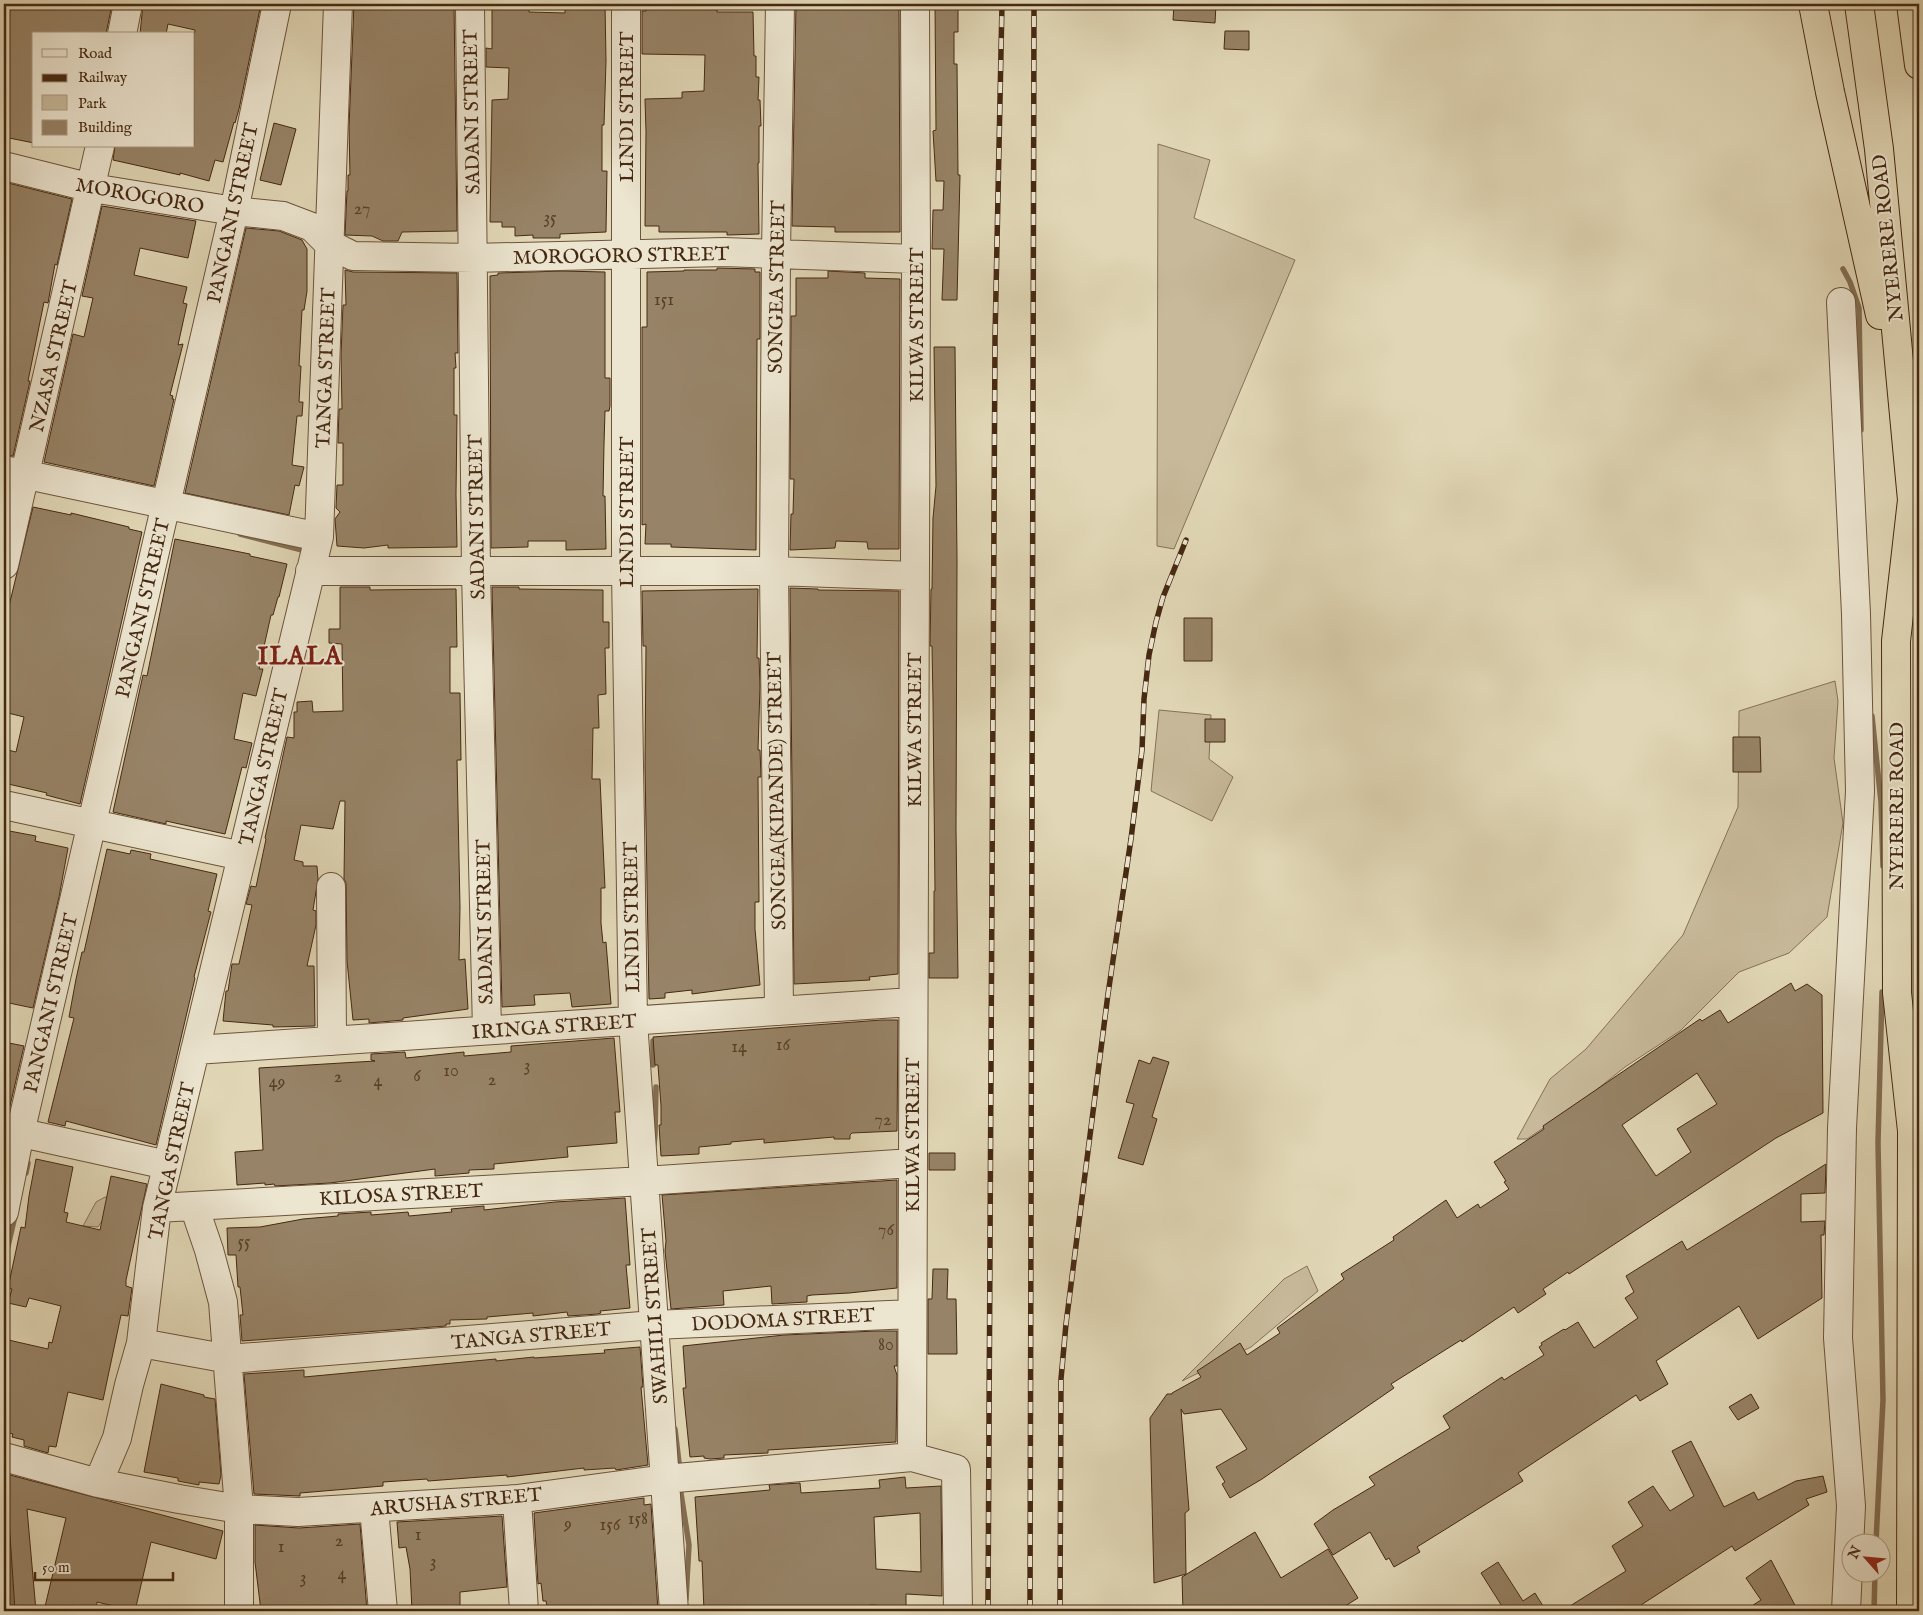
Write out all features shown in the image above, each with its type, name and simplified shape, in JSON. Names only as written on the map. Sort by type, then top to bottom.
[{"type":"highway","points":[[1814,4],[1830,92],[1907,436]]},
{"type":"highway","name":"NYERERE ROAD","points":[[1858,4],[1879,149],[1912,500],[1896,641],[1897,993],[1912,1131],[1911,1611]]},
{"type":"highway","points":[[1911,4],[1919,66]]},
{"type":"street","points":[[122,32],[128,4]]},
{"type":"street","name":"PANGANI STREET","points":[[4,1212],[12,1131],[92,824],[234,211],[277,4]]},
{"type":"street","name":"TANGA STREET","points":[[98,1483],[117,1438],[128,1386],[141,1343],[157,1208],[319,537],[338,4]]},
{"type":"street","name":"SADANI STREET","points":[[470,4],[476,571],[487,1030]]},
{"type":"street","name":"LINDI STREET","points":[[626,4],[626,571],[633,1021]]},
{"type":"street","name":"SONGEA STREET","points":[[774,571],[780,4]]},
{"type":"street","name":"KILWA STREET","points":[[912,1457],[912,1002],[916,259],[915,4]]},
{"type":"street","name":"NZASA STREET","points":[[4,565],[14,472],[92,188],[100,148]]},
{"type":"street","name":"MOROGORO","points":[[4,166],[92,188],[234,211],[283,216],[312,227],[330,244]]},
{"type":"street","name":"MOROGORO STREET","points":[[330,244],[354,256],[473,258],[776,253],[916,259]]},
{"type":"street","points":[[1841,302],[1856,614],[1860,791],[1841,1147],[1838,1338],[1851,1506],[1846,1611]]},
{"type":"street","points":[[14,472],[319,537]]},
{"type":"street","points":[[310,571],[774,571],[914,576]]},
{"type":"street","name":"SONGEA(KIPANDE) STREET","points":[[774,571],[779,1011]]},
{"type":"street","points":[[4,805],[242,856]]},
{"type":"street","points":[[331,887],[332,1041]]},
{"type":"street","name":"IRINGA STREET","points":[[195,1050],[912,1002]]},
{"type":"street","name":"SWAHILI STREET","points":[[633,1021],[674,1611]]},
{"type":"street","points":[[12,1131],[167,1165]]},
{"type":"street","name":"KILOSA STREET","points":[[157,1208],[912,1163]]},
{"type":"street","points":[[194,1206],[209,1250],[223,1302],[229,1360],[239,1509],[238,1611]]},
{"type":"street","name":"DODOMA STREET","points":[[654,1325],[912,1314]]},
{"type":"street","name":"TANGA STREET","points":[[141,1343],[229,1360],[654,1325]]},
{"type":"street","name":"ARUSHA STREET","points":[[4,1457],[98,1483],[239,1509],[298,1512],[517,1498],[665,1479],[912,1457]]},
{"type":"street","points":[[912,1457],[956,1469],[958,1611]]},
{"type":"street","points":[[517,1498],[524,1611]]},
{"type":"street","points":[[374,1508],[383,1611]]},
{"type":"green space","points":[[1158,144],[1210,160],[1194,218],[1295,260],[1174,549],[1157,546]]},
{"type":"green space","points":[[1835,681],[1838,701],[1834,758],[1843,823],[1827,917],[1789,953],[1739,972],[1680,1031],[1625,1067],[1580,1103],[1527,1139],[1517,1139],[1550,1079],[1586,1049],[1683,935],[1738,807],[1739,711]]},
{"type":"green space","points":[[1159,710],[1211,715],[1209,759],[1233,777],[1212,821],[1151,791]]},
{"type":"green space","points":[[105,1197],[116,1199],[98,1227],[83,1226],[96,1202]]},
{"type":"green space","points":[[1307,1266],[1318,1291],[1251,1347],[1182,1381],[1284,1279]]},
{"type":"building","points":[[4,4],[112,4],[106,32],[32,32],[32,143],[4,137]]},
{"type":"building","points":[[143,4],[261,4],[235,123],[223,162],[215,160],[209,181],[180,173],[180,175],[113,160],[115,148],[195,148],[195,30],[168,24],[166,32],[140,32]]},
{"type":"building","points":[[354,4],[454,4],[457,231],[402,232],[398,241],[383,241],[372,236],[345,235],[348,175],[350,175],[349,127]]},
{"type":"building","points":[[492,4],[529,4],[529,12],[565,13],[565,4],[605,4],[606,61],[604,125],[602,125],[602,171],[607,171],[606,232],[560,234],[560,238],[533,238],[533,235],[515,236],[515,227],[502,227],[502,222],[490,222],[492,100],[508,99],[509,68],[486,67],[486,48],[492,49]]},
{"type":"building","points":[[646,4],[717,4],[717,12],[753,12],[754,56],[756,56],[756,77],[759,77],[758,100],[760,100],[761,126],[759,126],[758,163],[759,234],[727,235],[727,232],[659,232],[659,226],[645,226],[645,99],[682,98],[682,92],[704,91],[705,55],[642,54],[642,11],[646,11]]},
{"type":"building","points":[[796,4],[899,4],[900,232],[835,232],[835,227],[792,226]]},
{"type":"building","points":[[935,4],[958,4],[958,32],[954,32],[954,64],[957,64],[958,175],[960,175],[957,300],[942,300],[944,249],[932,249],[933,210],[943,210],[944,181],[936,181],[933,131],[936,130]]},
{"type":"building","points":[[1174,4],[1216,4],[1215,23],[1173,20]]},
{"type":"building","points":[[1225,31],[1249,31],[1249,50],[1224,49]]},
{"type":"building","points":[[274,123],[296,129],[281,185],[260,180]]},
{"type":"building","points":[[4,182],[72,199],[57,265],[55,264],[48,303],[44,302],[28,381],[30,381],[13,456],[4,455]]},
{"type":"building","points":[[102,206],[196,221],[188,258],[140,248],[134,275],[187,287],[183,303],[187,304],[178,345],[183,344],[170,395],[174,399],[154,486],[44,462],[73,334],[84,337],[93,298],[82,296]]},
{"type":"building","points":[[246,228],[279,231],[302,240],[307,249],[307,291],[304,310],[302,310],[299,366],[301,366],[299,402],[303,402],[302,416],[297,416],[292,465],[304,467],[299,486],[295,485],[289,515],[185,493]]},
{"type":"building","points":[[717,268],[755,269],[755,272],[760,272],[760,339],[757,339],[756,550],[671,547],[671,544],[645,544],[646,524],[642,525],[642,327],[647,327],[647,272],[717,270]]},
{"type":"building","points":[[345,270],[353,272],[457,273],[458,353],[455,353],[456,368],[454,368],[454,415],[457,415],[457,547],[388,548],[388,545],[364,548],[337,546],[335,519],[340,512],[336,508],[337,485],[343,485],[343,443],[338,443],[339,409],[342,409],[341,356],[343,305],[346,305]]},
{"type":"building","points":[[828,271],[865,273],[865,278],[900,279],[899,549],[868,549],[867,542],[836,541],[835,548],[790,550],[794,479],[790,479],[791,316],[796,316],[796,278],[828,278]]},
{"type":"building","points":[[605,272],[605,378],[610,378],[610,406],[609,411],[605,411],[604,444],[603,496],[605,496],[606,549],[566,550],[566,541],[528,541],[528,547],[491,548],[490,276],[498,275],[498,273]]},
{"type":"building","points":[[934,347],[955,347],[958,978],[929,978],[929,953],[934,953],[935,891],[932,646],[930,646],[933,518],[936,486]]},
{"type":"building","points":[[33,507],[71,515],[71,513],[142,532],[80,804],[46,795],[47,793],[4,783],[4,749],[16,752],[24,717],[4,712],[4,636],[9,606]]},
{"type":"building","points":[[175,539],[250,554],[250,556],[287,564],[279,597],[273,615],[271,615],[259,669],[263,669],[256,696],[243,693],[234,739],[252,743],[246,768],[242,767],[225,834],[166,821],[166,824],[113,812],[143,675],[147,676]]},
{"type":"building","points":[[340,587],[370,587],[370,590],[456,589],[457,647],[450,647],[450,693],[460,693],[461,760],[457,760],[460,907],[459,960],[465,959],[468,1009],[403,1018],[403,1020],[369,1023],[369,1019],[353,1020],[347,961],[346,883],[344,879],[345,801],[340,801],[333,829],[301,825],[294,860],[303,862],[303,866],[317,866],[318,879],[313,910],[316,911],[316,925],[307,966],[314,966],[315,1026],[273,1027],[273,1025],[223,1021],[226,991],[228,991],[232,964],[239,964],[252,905],[246,904],[251,886],[256,887],[287,737],[294,738],[294,712],[297,712],[297,702],[312,701],[313,712],[343,711],[342,644],[329,643],[329,629],[340,629]]},
{"type":"building","points":[[492,587],[603,590],[603,622],[609,622],[609,648],[605,648],[606,694],[598,695],[599,728],[593,728],[592,779],[600,779],[605,888],[601,888],[601,923],[603,943],[606,942],[611,1004],[572,1007],[570,993],[534,995],[535,1005],[502,1007]]},
{"type":"building","points":[[790,588],[899,591],[898,974],[869,977],[870,980],[794,984]]},
{"type":"building","points":[[758,589],[757,658],[759,658],[760,686],[758,750],[760,750],[761,777],[758,777],[759,902],[755,902],[755,929],[760,985],[692,994],[692,990],[665,993],[665,998],[649,999],[645,767],[646,646],[643,646],[642,591]]},
{"type":"building","points":[[1184,618],[1212,618],[1212,661],[1184,661]]},
{"type":"building","points":[[1205,719],[1225,719],[1225,742],[1205,742]]},
{"type":"building","points":[[1733,737],[1760,737],[1761,772],[1733,772]]},
{"type":"building","points":[[4,830],[36,836],[35,841],[68,848],[59,897],[33,1008],[4,1002]]},
{"type":"building","points":[[107,849],[130,854],[131,850],[151,854],[150,859],[217,874],[208,911],[211,912],[194,977],[156,1145],[66,1121],[65,1126],[48,1122],[74,1018],[69,1017],[76,979],[82,952],[84,952]]},
{"type":"building","points":[[1791,983],[1795,991],[1807,984],[1822,995],[1823,1113],[1776,1138],[1569,1274],[1568,1272],[1543,1289],[1546,1294],[1518,1313],[1514,1307],[1462,1342],[1461,1340],[1391,1384],[1394,1388],[1262,1479],[1230,1498],[1222,1484],[1225,1482],[1216,1467],[1247,1449],[1221,1409],[1184,1414],[1181,1409],[1189,1510],[1185,1513],[1186,1574],[1154,1583],[1150,1418],[1167,1394],[1172,1394],[1201,1377],[1197,1371],[1240,1343],[1247,1355],[1280,1333],[1277,1328],[1344,1279],[1341,1274],[1394,1240],[1393,1237],[1446,1200],[1457,1218],[1478,1204],[1480,1208],[1509,1189],[1494,1162],[1544,1129],[1543,1126],[1700,1019],[1702,1021],[1720,1010],[1728,1023]],"holes":[[[1697,1073],[1717,1104],[1677,1129],[1691,1152],[1656,1176],[1622,1125]]]},
{"type":"building","points":[[898,1020],[897,1131],[852,1133],[850,1139],[834,1139],[834,1137],[764,1143],[764,1139],[731,1142],[731,1144],[699,1147],[699,1154],[661,1156],[659,1125],[661,1125],[661,1106],[658,1065],[655,1065],[653,1037]]},
{"type":"building","points":[[614,1038],[620,1112],[615,1112],[617,1143],[567,1147],[568,1157],[494,1164],[494,1169],[469,1170],[469,1173],[435,1176],[435,1169],[330,1183],[275,1186],[274,1184],[265,1185],[265,1183],[237,1185],[235,1152],[263,1150],[259,1068],[375,1061],[371,1060],[371,1054],[405,1052],[406,1058],[464,1052],[464,1056],[511,1052],[511,1046]]},
{"type":"building","points":[[4,1042],[24,1046],[9,1110],[4,1109]]},
{"type":"building","points":[[1153,1057],[1169,1062],[1152,1117],[1157,1119],[1143,1165],[1118,1158],[1134,1104],[1126,1102],[1139,1060],[1150,1064]]},
{"type":"building","points":[[929,1153],[955,1153],[955,1170],[929,1170]]},
{"type":"building","points":[[36,1159],[73,1167],[64,1212],[68,1213],[66,1222],[100,1230],[111,1176],[147,1184],[126,1280],[126,1286],[132,1288],[128,1316],[121,1315],[103,1400],[68,1392],[56,1447],[49,1446],[48,1453],[24,1446],[24,1440],[12,1437],[13,1434],[4,1432],[4,1339],[48,1349],[49,1342],[52,1343],[61,1306],[29,1298],[26,1307],[8,1303],[12,1289],[8,1288],[21,1227],[25,1228]]},
{"type":"building","points":[[1826,1164],[1825,1193],[1801,1194],[1801,1222],[1825,1221],[1824,1235],[1821,1235],[1822,1298],[1758,1339],[1739,1306],[1656,1361],[1668,1384],[1640,1401],[1636,1395],[1518,1473],[1523,1481],[1417,1547],[1420,1552],[1394,1567],[1389,1558],[1386,1560],[1370,1532],[1333,1555],[1314,1524],[1333,1510],[1375,1485],[1369,1477],[1450,1428],[1443,1416],[1502,1377],[1504,1380],[1544,1355],[1539,1347],[1542,1345],[1541,1343],[1578,1322],[1594,1348],[1638,1318],[1625,1298],[1634,1292],[1626,1276],[1682,1241],[1687,1250]]},
{"type":"building","points":[[897,1180],[897,1288],[812,1295],[807,1296],[807,1302],[772,1304],[771,1286],[723,1291],[724,1305],[671,1309],[662,1195]]},
{"type":"building","points":[[625,1198],[630,1265],[626,1265],[630,1308],[600,1311],[601,1313],[598,1314],[568,1316],[567,1312],[533,1316],[533,1313],[487,1317],[487,1319],[450,1320],[450,1324],[446,1324],[446,1326],[242,1341],[240,1315],[243,1315],[240,1287],[238,1287],[236,1255],[228,1255],[227,1228],[260,1227],[303,1219],[338,1216],[338,1214],[371,1212],[371,1215],[408,1212],[409,1216],[452,1212],[451,1209],[484,1206],[484,1210],[555,1202]]},
{"type":"building","points":[[933,1269],[948,1269],[947,1299],[956,1299],[957,1354],[928,1354],[928,1299],[932,1299]]},
{"type":"building","points":[[897,1331],[897,1366],[894,1366],[897,1375],[896,1442],[768,1450],[768,1453],[724,1455],[724,1458],[690,1457],[683,1388],[686,1388],[683,1346],[784,1335]]},
{"type":"building","points":[[640,1347],[643,1387],[641,1387],[648,1465],[616,1470],[615,1468],[584,1470],[584,1468],[507,1477],[507,1475],[428,1481],[427,1479],[383,1482],[383,1486],[300,1493],[300,1496],[254,1494],[244,1374],[304,1370],[304,1377],[496,1359],[496,1361],[605,1353],[604,1350]]},
{"type":"building","points":[[161,1384],[215,1399],[221,1475],[219,1484],[199,1482],[199,1485],[178,1481],[178,1478],[144,1472]]},
{"type":"building","points":[[1751,1394],[1759,1408],[1738,1420],[1729,1407]]},
{"type":"building","points":[[1691,1441],[1724,1507],[1754,1492],[1758,1500],[1796,1481],[1823,1476],[1827,1492],[1806,1499],[1809,1505],[1735,1551],[1732,1546],[1641,1605],[1644,1611],[1562,1611],[1626,1571],[1612,1546],[1643,1526],[1628,1502],[1653,1486],[1670,1511],[1694,1496],[1672,1451]]},
{"type":"building","points":[[6,1474],[223,1531],[216,1559],[151,1542],[135,1611],[97,1602],[96,1611],[44,1611],[66,1518],[27,1509],[36,1611],[15,1611]]},
{"type":"building","points":[[905,1477],[906,1488],[941,1486],[942,1596],[906,1594],[906,1607],[870,1605],[870,1611],[704,1611],[702,1561],[699,1561],[695,1497],[770,1490],[769,1485],[800,1483],[801,1493],[880,1488],[879,1480]],"holes":[[[920,1513],[921,1572],[876,1569],[874,1517]]]},
{"type":"building","points":[[644,1498],[644,1505],[651,1504],[658,1611],[548,1611],[546,1601],[543,1601],[541,1583],[538,1584],[534,1513]]},
{"type":"building","points":[[502,1516],[507,1587],[460,1592],[460,1611],[412,1611],[410,1569],[406,1547],[399,1548],[397,1522]]},
{"type":"building","points":[[360,1524],[367,1611],[261,1611],[255,1562],[255,1525],[299,1528]]},
{"type":"building","points":[[1255,1532],[1281,1578],[1328,1549],[1358,1598],[1337,1611],[1183,1611],[1182,1577]]},
{"type":"building","points":[[1771,1560],[1798,1611],[1744,1611],[1761,1600],[1746,1578]]},
{"type":"building","points":[[1498,1562],[1523,1601],[1535,1593],[1546,1611],[1505,1611],[1481,1573]]},
{"type":"waterway","points":[[1843,269],[1850,282],[1859,308],[1861,430]]},
{"type":"waterway","points":[[240,534],[306,551]]},
{"type":"waterway","points":[[1872,716],[1881,802],[1883,866]]},
{"type":"waterway","points":[[1876,1532],[1883,1400],[1878,1143],[1882,992]]},
{"type":"waterway","points":[[653,1041],[653,1065]]},
{"type":"waterway","points":[[654,1145],[656,1087]]},
{"type":"waterway","points":[[26,1173],[28,1163]]},
{"type":"waterway","points":[[4,1263],[15,1216]]},
{"type":"waterway","points":[[675,1429],[680,1471]]},
{"type":"waterway","points":[[7,1467],[4,1466],[4,1472],[12,1611]]},
{"type":"waterway","points":[[677,1487],[680,1487],[689,1545],[686,1599]]},
{"type":"waterway","points":[[1874,1611],[1875,1582]]},
{"type":"railway","points":[[988,1611],[995,339],[1002,4]]},
{"type":"railway","points":[[1030,1611],[1034,4]]},
{"type":"railway","points":[[1060,1611],[1061,1379],[1066,1324],[1108,994],[1131,839],[1142,750],[1144,699],[1149,655],[1163,597],[1186,540]]},
{"type":"district","name":"ILALA","points":[[300,655]]}]
